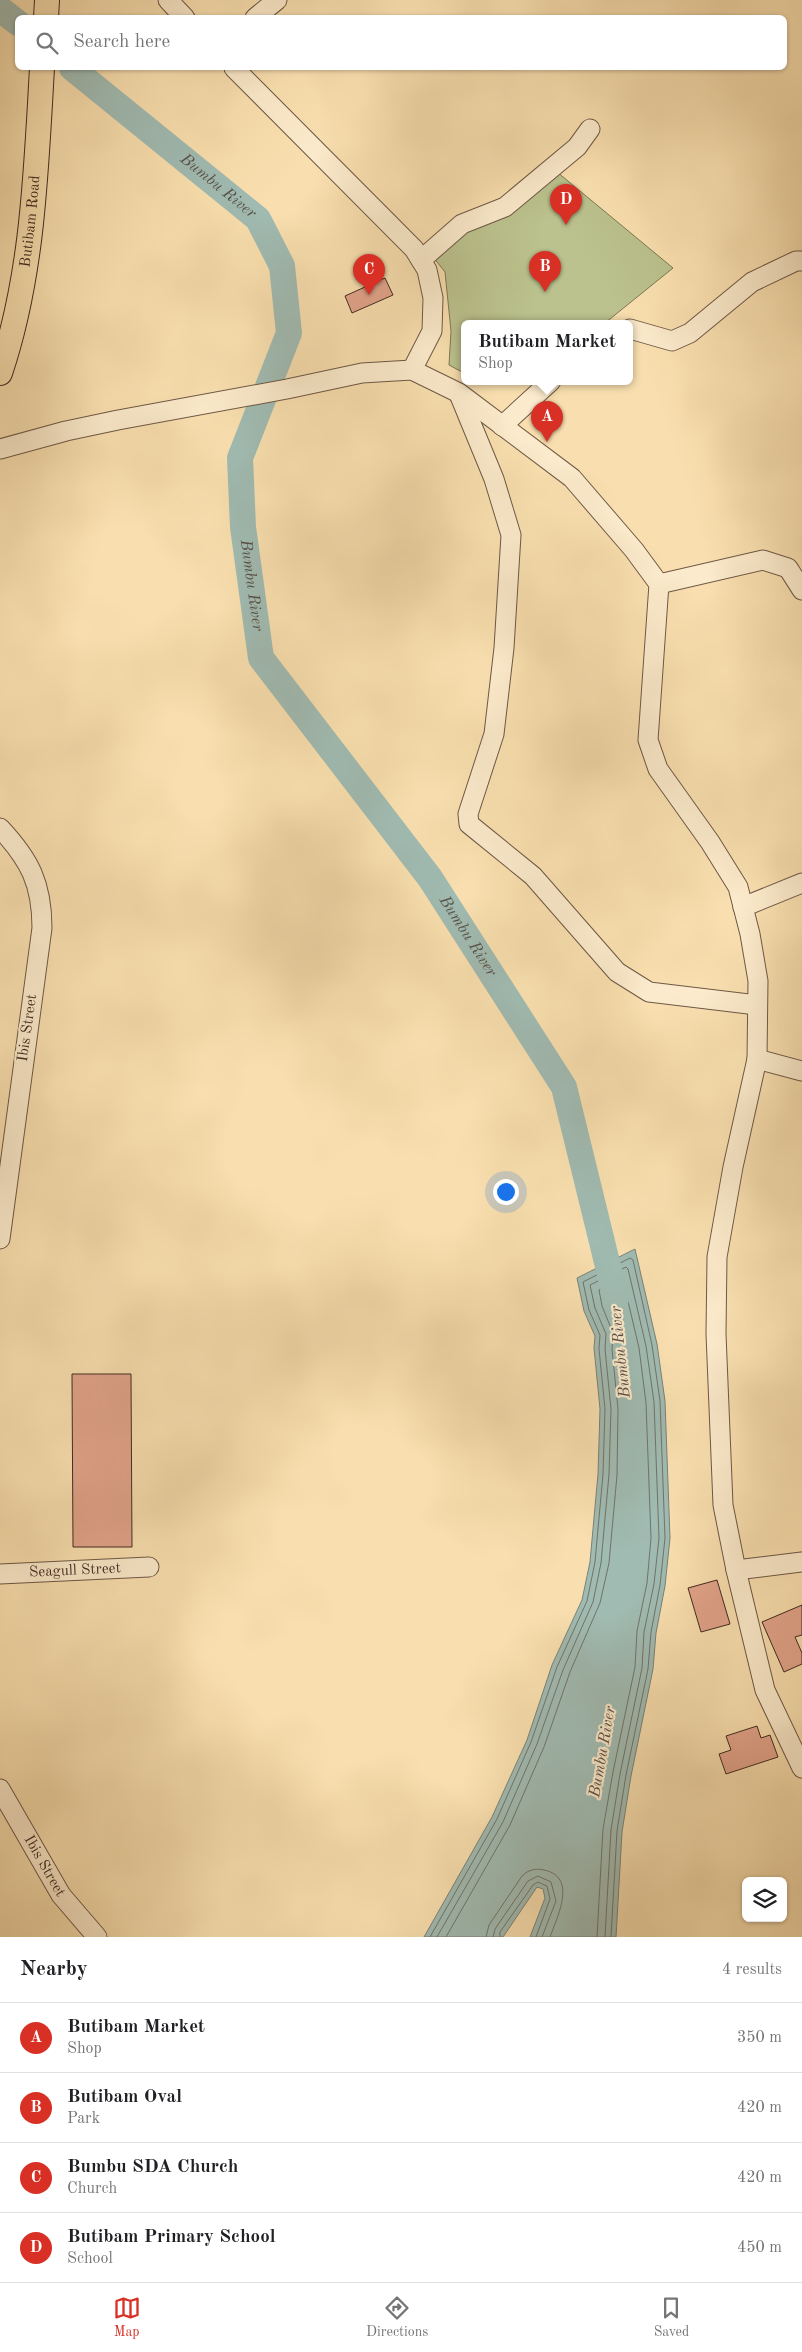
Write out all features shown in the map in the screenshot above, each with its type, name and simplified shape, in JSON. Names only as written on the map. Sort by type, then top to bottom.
[{"type":"main road","points":[[46,15],[47,0]]},
{"type":"main road","name":"Butibam Road","points":[[0,373],[11,340],[28,260],[42,70]]},
{"type":"street","points":[[168,0],[182,15]]},
{"type":"street","points":[[259,15],[277,0]]},
{"type":"street","points":[[236,70],[414,249],[427,270],[433,298],[432,331],[412,370]]},
{"type":"street","points":[[421,260],[462,224],[505,207],[577,147],[590,129]]},
{"type":"street","points":[[633,330],[672,341],[690,333],[752,282],[796,261],[802,261]]},
{"type":"street","points":[[0,449],[66,431],[362,373],[412,370],[458,393],[572,478],[634,550],[659,584],[648,740],[658,769],[710,842],[738,887],[750,934],[758,981],[757,1059],[716,1257],[716,1334],[723,1504],[736,1570],[765,1690],[802,1768]]},
{"type":"street","points":[[502,426],[547,385]]},
{"type":"street","points":[[458,393],[494,479],[511,534],[504,648],[494,734],[468,814],[469,824],[532,876],[617,972],[649,992],[757,1005]]},
{"type":"street","points":[[659,584],[763,560],[788,568],[802,590]]},
{"type":"street","name":"Ibis Street","points":[[0,828],[29,864],[37,883],[42,906],[42,928],[0,1239]]},
{"type":"street","points":[[743,907],[802,883]]},
{"type":"street","points":[[757,1059],[802,1071]]},
{"type":"street","points":[[736,1570],[802,1562]]},
{"type":"street","name":"Seagull Street","points":[[0,1574],[149,1566]]},
{"type":"street","name":"Ibis Street","points":[[0,1789],[61,1895],[97,1937]]},
{"type":"green space","points":[[545,162],[673,268],[609,320],[461,320],[461,371],[449,365],[451,331],[445,272],[433,257]]},
{"type":"water","points":[[635,1249],[657,1344],[665,1401],[670,1538],[665,1586],[656,1633],[653,1669],[631,1776],[622,1832],[616,1937],[530,1937],[545,1898],[543,1889],[537,1887],[503,1937],[424,1937],[492,1817],[527,1740],[552,1665],[582,1600],[590,1562],[598,1474],[600,1409],[594,1348],[595,1336],[584,1311],[577,1278]]},
{"type":"building","points":[[385,278],[393,295],[352,313],[345,296]]},
{"type":"building","points":[[72,1374],[131,1374],[132,1547],[73,1547]]},
{"type":"building","points":[[717,1580],[730,1624],[701,1632],[688,1588]]},
{"type":"building","points":[[802,1605],[802,1635],[795,1637],[802,1653],[802,1664],[784,1672],[762,1622]]},
{"type":"building","points":[[757,1726],[761,1738],[770,1735],[778,1757],[726,1774],[719,1754],[731,1750],[726,1736]]},
{"type":"waterway","name":"Bumbu River","points":[[0,9],[15,21]]},
{"type":"waterway","name":"Bumbu River","points":[[74,70],[258,219],[282,266],[289,333],[240,458],[243,527],[261,658],[430,878],[564,1087],[616,1299]]},
{"type":"place","name":"Butibam Primary School","points":[[566,225]]},
{"type":"place","name":"Butibam Oval","points":[[545,292]]},
{"type":"place","name":"Bumbu SDA Church","points":[[369,295]]},
{"type":"place","name":"Butibam Market","points":[[547,442]]}]
